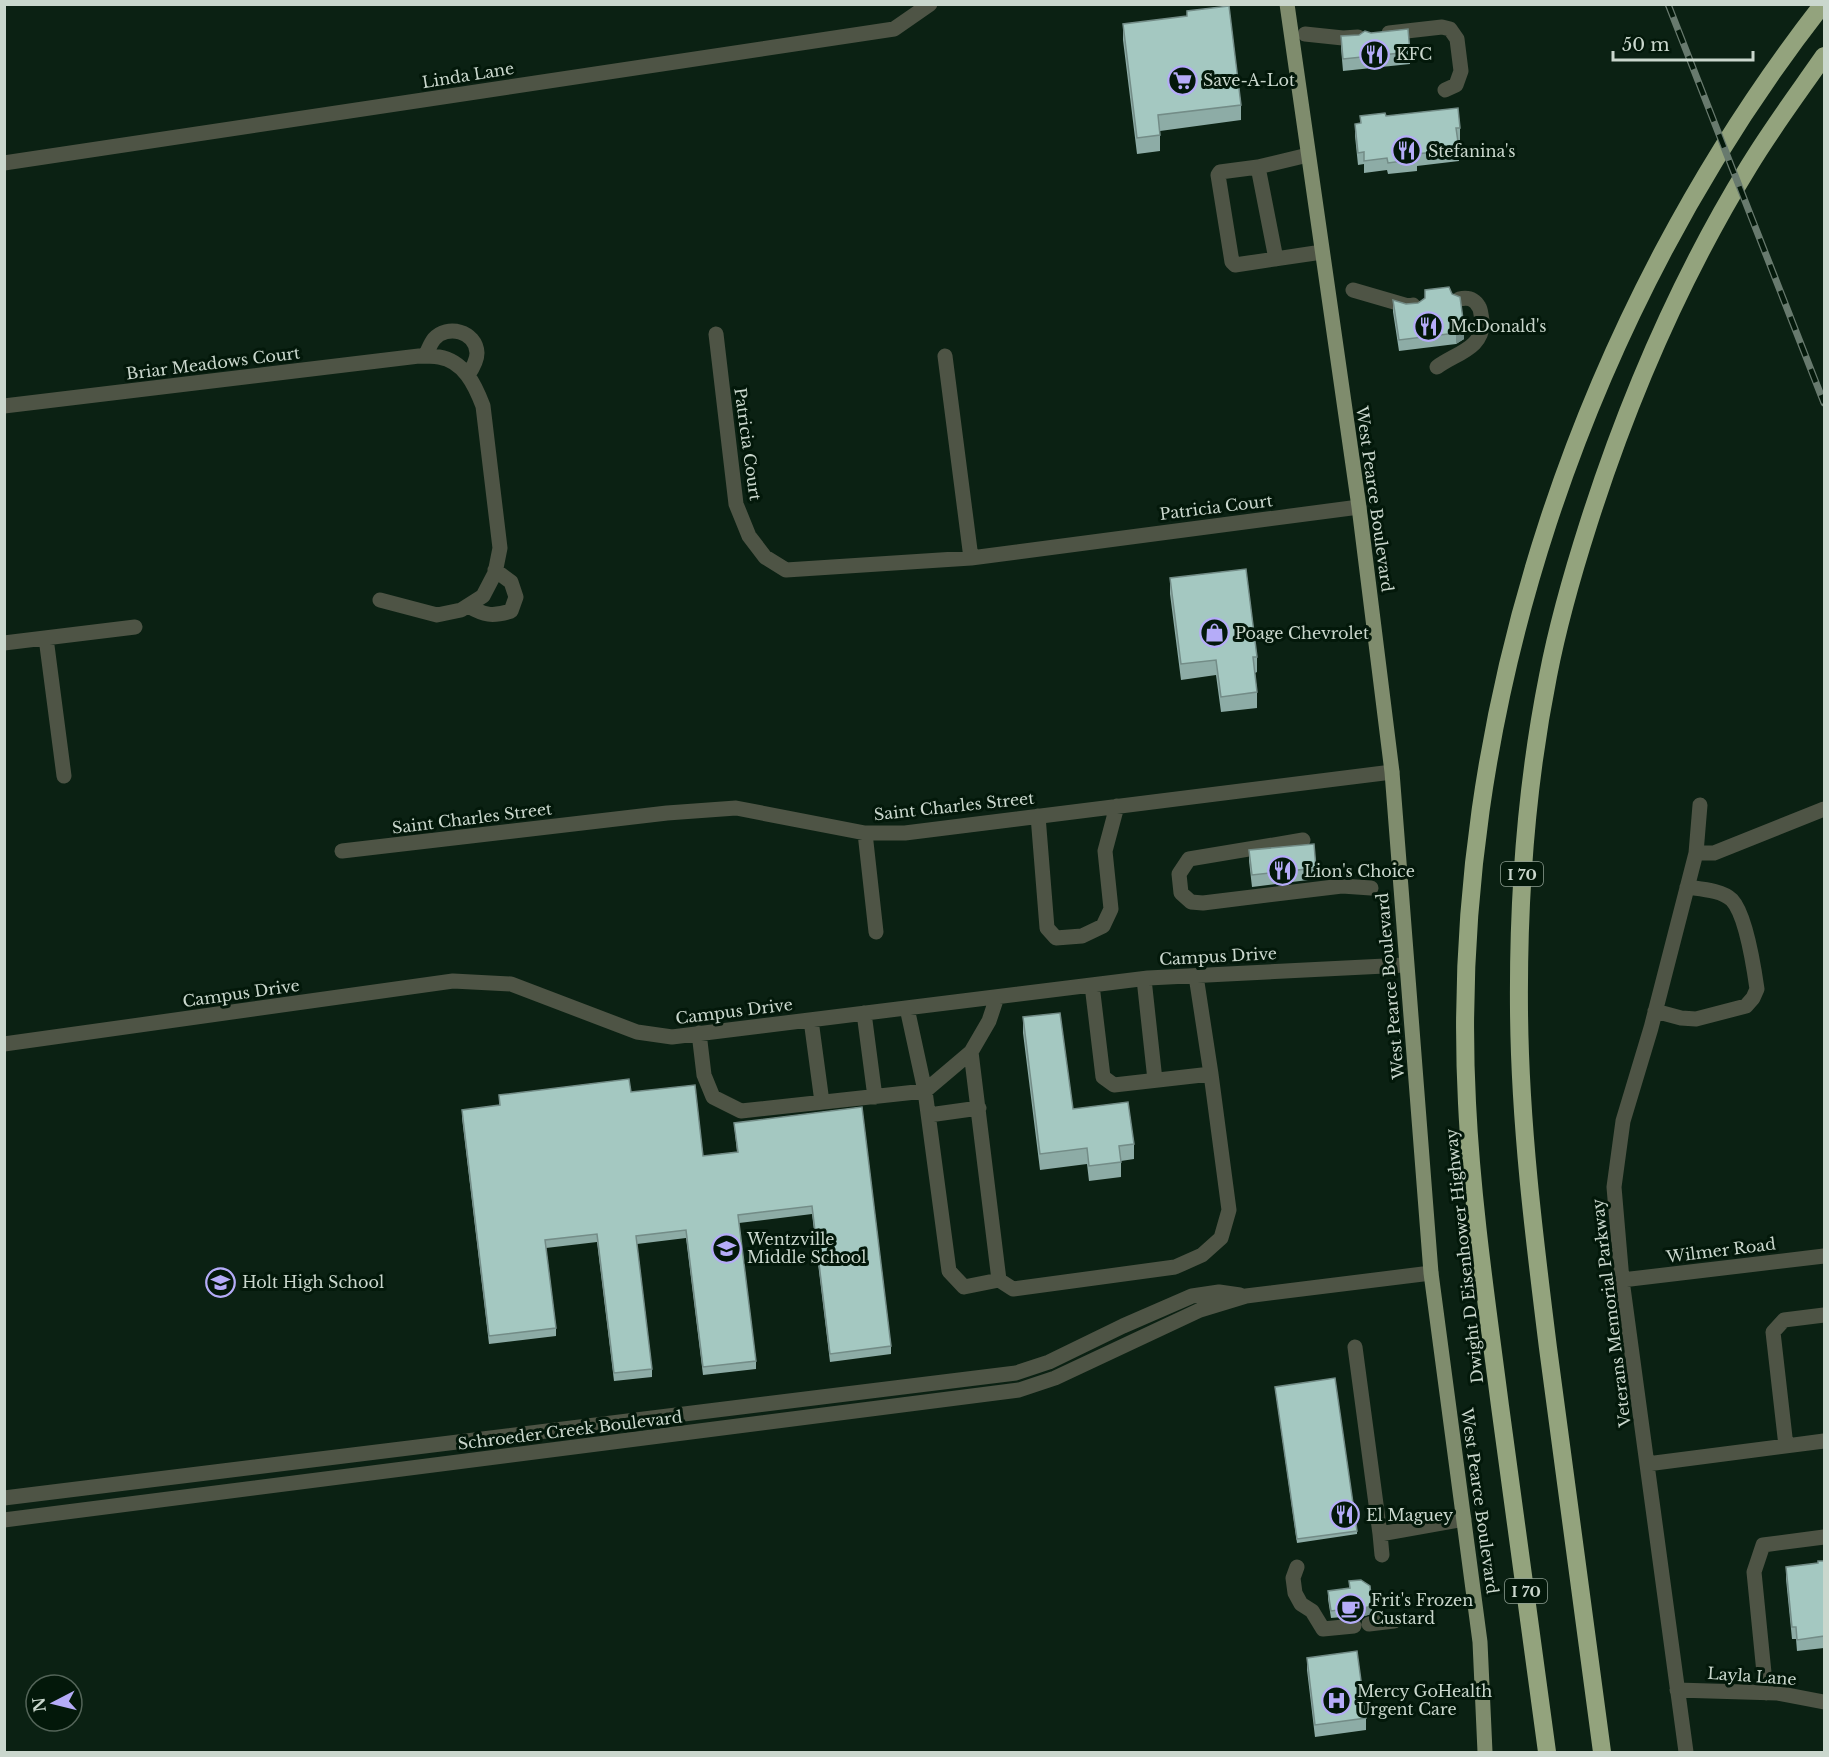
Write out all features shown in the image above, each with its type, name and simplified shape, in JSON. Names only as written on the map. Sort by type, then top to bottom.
[{"type":"highway","name":"Dwight D Eisenhower Highway","points":[[1546,1751],[1476,1215],[1467,1101],[1466,966],[1471,898],[1485,785],[1501,698],[1535,567],[1572,458],[1605,374],[1663,251],[1711,165],[1771,75],[1823,4]]},
{"type":"highway","name":"I 70","points":[[1602,1752],[1529,1184],[1519,1014],[1522,877],[1528,808],[1548,675],[1564,607],[1603,479],[1627,412],[1678,295],[1715,225],[1750,165],[1824,56]]},
{"type":"main road","name":"West Pearce Boulevard","points":[[1287,4],[1359,507],[1392,772],[1405,964],[1431,1273],[1480,1642],[1485,1752]]},
{"type":"street","name":"Linda Lane","points":[[4,163],[894,28],[930,4]]},
{"type":"street","points":[[1305,33],[1343,38],[1442,27],[1450,29],[1457,39],[1461,71],[1456,85],[1445,90]]},
{"type":"street","points":[[1308,155],[1258,167],[1220,172],[1218,175],[1232,262],[1235,265],[1322,252]]},
{"type":"street","points":[[1258,167],[1276,259]]},
{"type":"street","points":[[1353,290],[1408,306],[1416,305]]},
{"type":"street","points":[[1437,367],[1478,341],[1483,332],[1480,308],[1473,300],[1459,299]]},
{"type":"street","points":[[425,356],[433,339],[445,331],[460,331],[475,344],[477,352],[476,361],[468,375]]},
{"type":"street","name":"Patricia Court","points":[[716,334],[736,504],[749,536],[765,557],[786,570],[971,558],[1359,507]]},
{"type":"street","name":"Briar Meadows Court","points":[[4,406],[425,356],[440,357],[458,365],[475,384],[483,406],[500,548],[495,570],[483,596],[461,610],[437,615],[380,600]]},
{"type":"street","points":[[945,356],[971,558]]},
{"type":"street","points":[[468,606],[479,613],[496,616],[511,611],[516,597],[511,582],[495,570]]},
{"type":"street","points":[[4,643],[135,627]]},
{"type":"street","points":[[46,638],[64,776]]},
{"type":"street","name":"Saint Charles Street","points":[[342,851],[667,813],[736,808],[865,833],[904,833],[1392,772]]},
{"type":"street","name":"Veterans Memorial Parkway","points":[[1686,1752],[1622,1280],[1614,1187],[1623,1121],[1656,1011],[1696,853],[1700,805]]},
{"type":"street","points":[[1038,816],[1047,928],[1056,938],[1082,936],[1103,926],[1111,909],[1105,851],[1117,806]]},
{"type":"street","points":[[1696,853],[1714,853],[1824,809]]},
{"type":"street","points":[[865,833],[876,933]]},
{"type":"street","points":[[1303,840],[1189,859],[1179,874],[1181,893],[1191,902],[1203,903],[1342,886],[1371,888]]},
{"type":"street","points":[[1656,1011],[1681,1018],[1696,1018],[1746,1006],[1753,998],[1756,989],[1744,926],[1731,900],[1717,893],[1687,887]]},
{"type":"street","name":"Campus Drive","points":[[4,1044],[453,981],[511,984],[637,1032],[672,1037],[1144,979],[1405,964]]},
{"type":"street","points":[[907,1008],[929,1116],[949,1271],[964,1287],[999,1280],[1013,1288],[1175,1267],[1202,1255],[1221,1238],[1229,1209],[1196,976]]},
{"type":"street","points":[[1144,979],[1155,1080]]},
{"type":"street","points":[[1092,985],[1102,1077],[1114,1085],[1211,1074]]},
{"type":"street","points":[[699,1034],[704,1075],[713,1097],[741,1111],[925,1091],[971,1052],[989,1021],[997,997]]},
{"type":"street","points":[[864,1013],[875,1097]]},
{"type":"street","points":[[811,1020],[822,1102]]},
{"type":"street","points":[[971,1052],[999,1280]]},
{"type":"street","points":[[929,1116],[979,1108]]},
{"type":"street","name":"Wilmer Road","points":[[1622,1280],[1824,1256]]},
{"type":"street","name":"Schroeder Creek Boulevard","points":[[4,1520],[1019,1390],[1055,1378],[1200,1310],[1246,1296],[1431,1273]]},
{"type":"street","name":"Schroeder Creek Boulevard","points":[[4,1498],[1016,1373],[1049,1362],[1192,1296],[1220,1292],[1246,1296]]},
{"type":"street","points":[[1786,1446],[1773,1332],[1784,1320],[1824,1315]]},
{"type":"street","points":[[1123,1326],[1131,1342]]},
{"type":"street","points":[[1355,1347],[1382,1556]]},
{"type":"street","points":[[1647,1464],[1824,1441]]},
{"type":"street","points":[[1380,1534],[1464,1519]]},
{"type":"street","points":[[1766,1693],[1754,1572],[1763,1545],[1824,1537]]},
{"type":"street","points":[[1297,1567],[1293,1578],[1294,1593],[1301,1604],[1312,1611],[1323,1629],[1394,1621]]},
{"type":"street","name":"Layla Lane","points":[[1677,1690],[1766,1693],[1824,1702]]},
{"type":"building","name":"Save-A-Lot","points":[[1229,6],[1241,105],[1158,115],[1160,135],[1137,138],[1123,24],[1187,16],[1187,11]]},
{"type":"building","points":[[1408,29],[1410,52],[1343,59],[1341,36],[1359,35],[1365,31],[1371,33]]},
{"type":"building","name":"Stefanina's","points":[[1458,108],[1460,128],[1456,128],[1459,149],[1417,154],[1417,159],[1388,163],[1387,158],[1364,161],[1364,152],[1358,153],[1355,124],[1361,123],[1360,116],[1385,113],[1386,116]]},
{"type":"building","name":"McDonald's","points":[[1449,287],[1452,294],[1460,297],[1464,327],[1456,333],[1399,340],[1393,300],[1406,304],[1418,303],[1425,298],[1425,290]]},
{"type":"building","name":"Poage Chevrolet","points":[[1246,569],[1257,657],[1253,657],[1257,692],[1221,697],[1216,660],[1181,664],[1170,578]]},
{"type":"building","points":[[1314,844],[1316,868],[1252,875],[1249,850]]},
{"type":"building","points":[[1060,1013],[1073,1109],[1128,1102],[1134,1144],[1119,1146],[1121,1162],[1089,1166],[1087,1148],[1040,1154],[1023,1017]]},
{"type":"building","points":[[629,1079],[631,1092],[695,1085],[703,1156],[738,1152],[734,1123],[862,1107],[891,1346],[830,1354],[812,1206],[738,1215],[756,1361],[703,1367],[686,1230],[636,1236],[652,1369],[614,1373],[597,1234],[545,1240],[556,1328],[489,1336],[462,1110],[500,1105],[499,1095]]},
{"type":"building","points":[[1335,1378],[1357,1531],[1297,1539],[1275,1387]]},
{"type":"building","points":[[1818,1561],[1824,1561],[1824,1636],[1797,1640],[1796,1627],[1792,1627],[1786,1567],[1818,1563]]},
{"type":"building","points":[[1361,1580],[1370,1586],[1372,1606],[1361,1611],[1353,1608],[1331,1611],[1328,1591],[1350,1588],[1349,1581]]},
{"type":"building","name":"Mercy GoHealth Urgent Care","points":[[1357,1651],[1366,1718],[1315,1725],[1307,1658]]},
{"type":"railway","points":[[1668,4],[1824,403]]},
{"type":"place","name":"KFC","points":[[1375,54]]},
{"type":"place","name":"Save-A-Lot","points":[[1182,80]]},
{"type":"place","name":"Stefanina's","points":[[1407,151]]},
{"type":"place","name":"McDonald's","points":[[1429,326]]},
{"type":"place","name":"Poage Chevrolet","points":[[1214,633]]},
{"type":"place","name":"Lion's Choice","points":[[1283,871]]},
{"type":"place","name":"Wentzville Middle School","points":[[726,1248]]},
{"type":"place","name":"Holt High School","points":[[221,1282]]},
{"type":"place","name":"El Maguey","points":[[1345,1515]]},
{"type":"place","name":"Frit's Frozen Custard","points":[[1350,1609]]},
{"type":"place","name":"Mercy GoHealth Urgent Care","points":[[1336,1700]]}]
